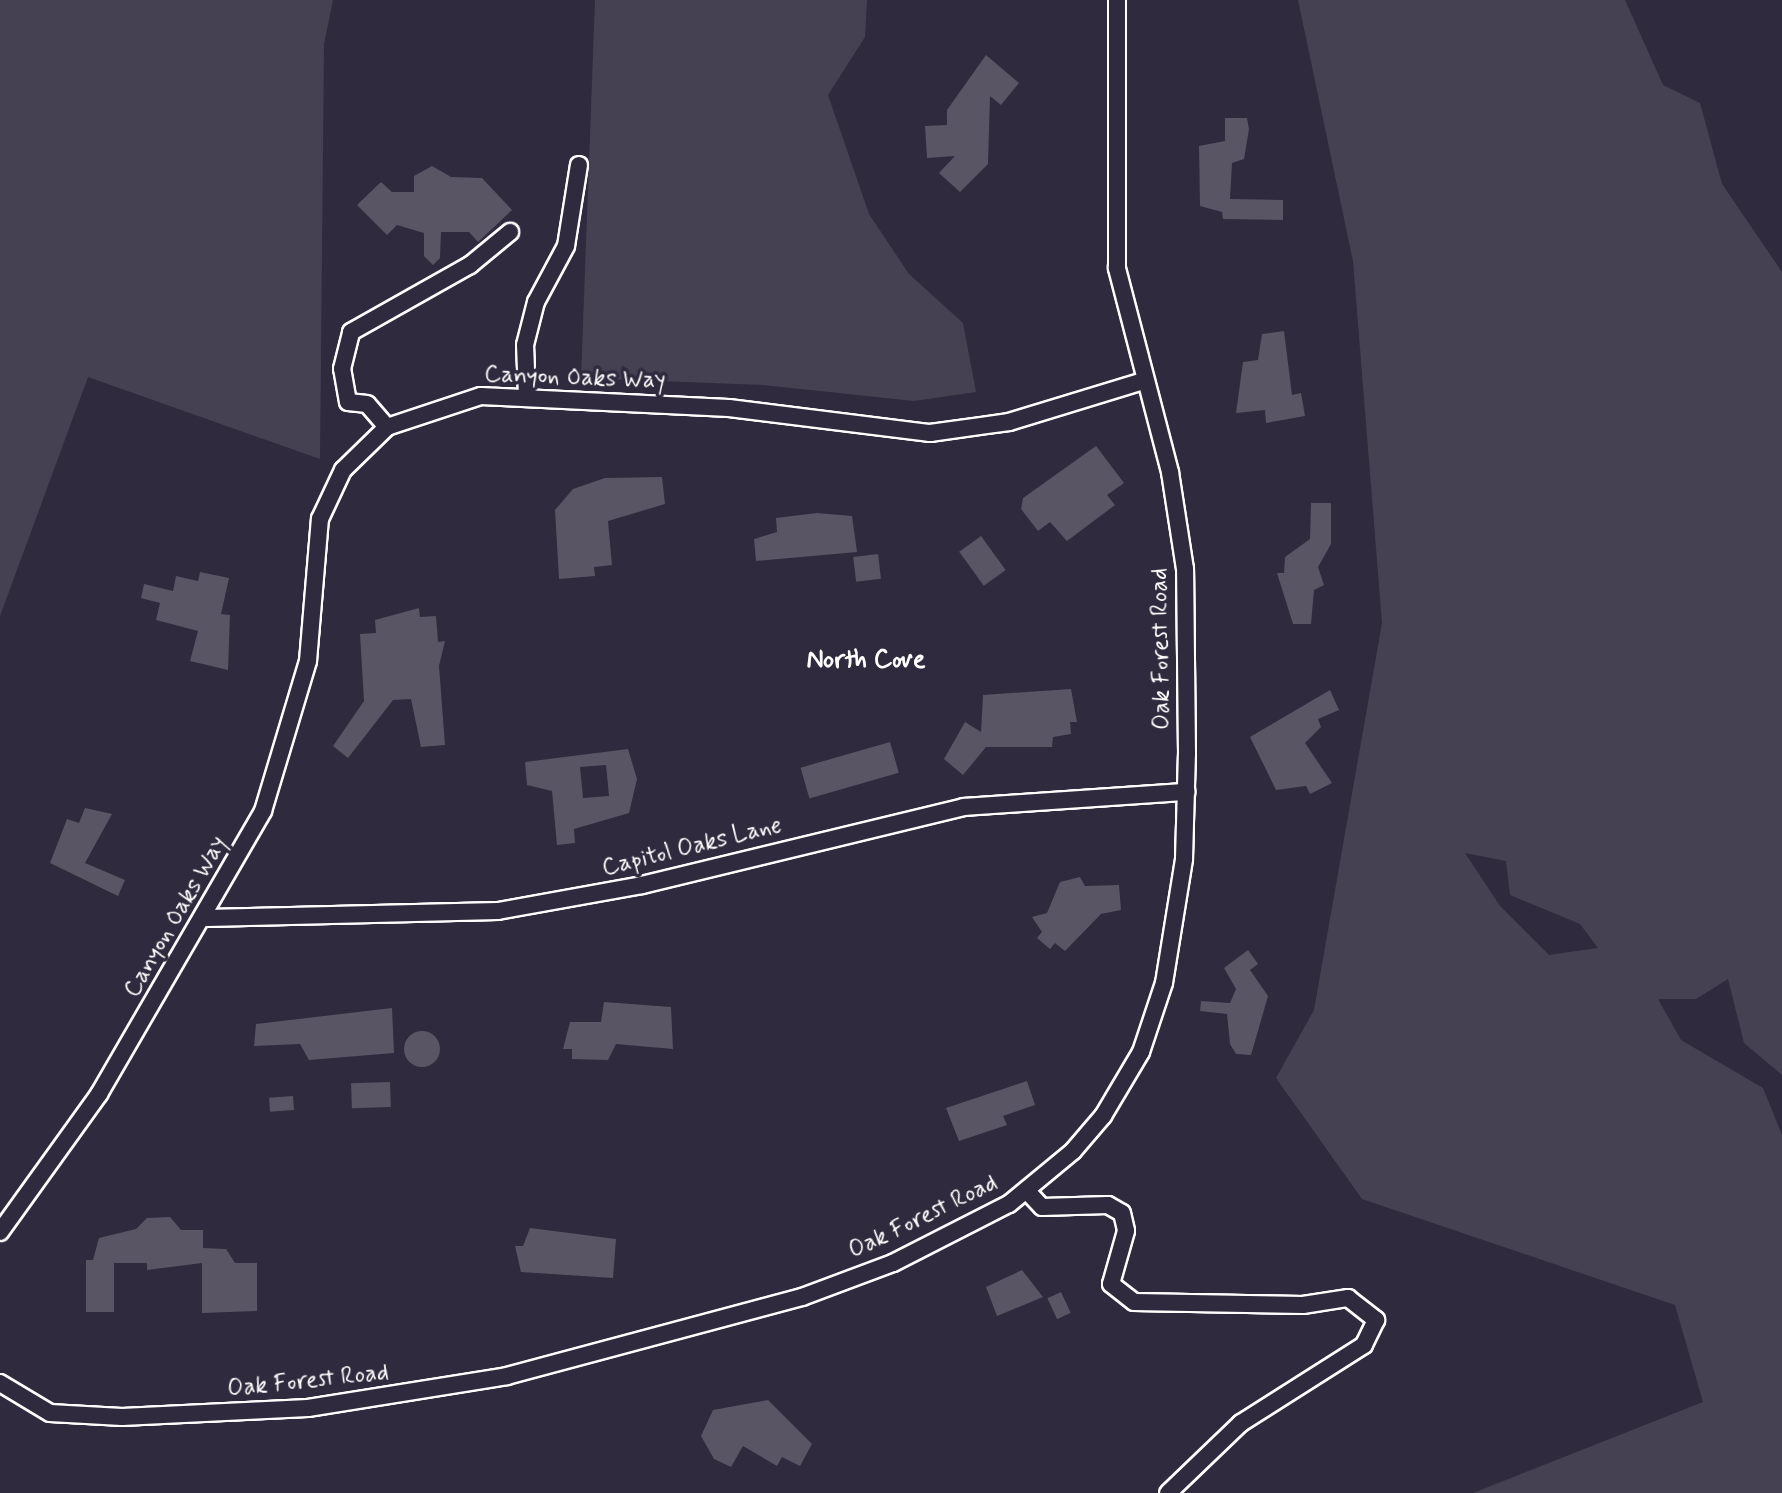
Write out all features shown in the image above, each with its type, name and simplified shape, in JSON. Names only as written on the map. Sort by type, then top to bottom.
[{"type":"street","name":"Oak Forest Road","points":[[0,1383],[50,1413],[122,1417],[308,1408],[507,1376],[802,1297],[893,1263],[1027,1191],[1103,1116],[1153,1021],[1179,903],[1186,792],[1185,569],[1170,472],[1143,381],[1115,245],[1117,0]]},
{"type":"street","points":[[527,396],[525,345],[536,302],[566,246],[579,165]]},
{"type":"street","points":[[387,427],[367,404],[348,402],[342,369],[351,332],[470,265],[510,232]]},
{"type":"street","name":"Canyon Oaks Way","points":[[0,1232],[99,1094],[207,918],[263,811],[290,742],[308,661],[320,519],[343,470],[387,427],[456,400],[527,396],[739,409],[930,433],[1009,422],[1143,381]]},
{"type":"street","name":"Capitol Oaks Lane","points":[[207,918],[379,919],[523,908],[964,807],[1186,792]]},
{"type":"street","points":[[1027,1191],[1042,1207],[1108,1205],[1122,1213],[1126,1231],[1110,1276],[1123,1298],[1178,1306],[1348,1298],[1376,1320],[1364,1345],[1233,1429],[1168,1493]]},
{"type":"shaded area","points":[[0,0],[333,0],[324,44],[320,459],[88,377],[0,616]]},
{"type":"shaded area","points":[[595,0],[867,0],[865,37],[828,95],[869,214],[909,274],[963,323],[976,392],[914,401],[763,385],[581,378]]},
{"type":"shaded area","points":[[1298,0],[1625,0],[1663,85],[1700,103],[1722,184],[1782,272],[1782,1075],[1744,1043],[1728,979],[1696,999],[1658,999],[1681,1040],[1763,1088],[1782,1135],[1782,1493],[1473,1493],[1703,1402],[1675,1305],[1362,1199],[1276,1078],[1314,1010],[1382,623],[1353,261]],"holes":[[[1465,853],[1506,861],[1510,895],[1580,924],[1598,948],[1549,955],[1500,906]]]},
{"type":"building","points":[[986,55],[1019,83],[1001,105],[990,96],[988,164],[960,192],[939,173],[955,156],[927,158],[925,126],[947,125],[947,110]]},
{"type":"building","points":[[1225,118],[1247,118],[1249,129],[1244,159],[1232,163],[1230,199],[1283,200],[1283,220],[1223,219],[1222,212],[1200,206],[1199,146],[1225,141]]},
{"type":"building","points":[[432,166],[451,177],[482,178],[512,210],[478,242],[469,232],[441,232],[440,258],[433,265],[424,256],[424,233],[397,225],[387,235],[357,205],[381,182],[392,192],[414,192],[414,176]]},
{"type":"building","points":[[1284,331],[1292,395],[1301,393],[1305,416],[1266,423],[1265,410],[1236,413],[1243,362],[1258,360],[1262,334]]},
{"type":"building","points":[[1096,446],[1124,483],[1107,495],[1115,505],[1067,541],[1050,522],[1038,531],[1021,509],[1023,498]]},
{"type":"building","points":[[662,477],[665,504],[608,521],[612,565],[594,567],[595,576],[559,579],[555,510],[573,489],[605,478]]},
{"type":"building","points":[[1311,503],[1331,503],[1331,544],[1318,567],[1324,585],[1314,590],[1311,624],[1293,624],[1277,573],[1284,573],[1285,557],[1310,539]]},
{"type":"building","points":[[817,513],[852,516],[857,552],[756,561],[754,539],[777,532],[776,518]]},
{"type":"building","points":[[981,536],[1006,570],[984,586],[959,552]]},
{"type":"building","points":[[878,554],[881,579],[856,582],[853,557]]},
{"type":"building","points":[[200,572],[229,578],[221,614],[230,615],[228,670],[190,661],[198,631],[156,620],[160,603],[141,598],[144,584],[173,591],[176,576],[198,581]]},
{"type":"building","points":[[419,608],[420,617],[436,616],[438,642],[445,641],[439,666],[445,745],[421,747],[411,699],[393,700],[348,758],[333,746],[364,701],[360,634],[376,633],[375,620]]},
{"type":"building","points":[[1071,689],[1077,722],[1070,722],[1071,734],[1053,737],[1052,747],[986,747],[963,775],[944,759],[965,722],[981,732],[983,695]]},
{"type":"building","points":[[1330,690],[1339,710],[1318,719],[1321,727],[1305,743],[1332,783],[1310,794],[1306,786],[1276,790],[1250,737]]},
{"type":"building","points":[[890,742],[899,773],[809,798],[801,768]]},
{"type":"building","points":[[628,749],[637,779],[629,813],[574,829],[575,843],[557,845],[552,791],[527,785],[525,762]],"holes":[[[606,765],[609,796],[583,798],[580,767]]]},
{"type":"building","points":[[85,808],[112,814],[85,863],[125,880],[118,896],[50,863],[67,819],[79,823]]},
{"type":"building","points":[[1080,877],[1085,886],[1119,885],[1121,910],[1101,914],[1065,951],[1055,943],[1050,949],[1037,938],[1042,932],[1032,917],[1047,913],[1060,882]]},
{"type":"building","points":[[1248,950],[1258,964],[1250,970],[1268,996],[1251,1055],[1236,1054],[1230,1044],[1227,1014],[1200,1011],[1201,1001],[1230,1003],[1236,989],[1224,968]]},
{"type":"building","points":[[604,1002],[671,1007],[673,1049],[616,1044],[608,1060],[572,1059],[572,1049],[563,1049],[570,1022],[601,1022]]},
{"type":"building","points":[[392,1008],[394,1053],[309,1060],[300,1044],[254,1046],[256,1024]]},
{"type":"building","points":[[422,1031],[435,1036],[440,1049],[435,1062],[422,1067],[409,1062],[404,1049],[409,1036]]},
{"type":"building","points":[[1027,1081],[1035,1105],[1003,1116],[1007,1125],[959,1141],[946,1108]]},
{"type":"building","points":[[390,1082],[391,1107],[352,1108],[351,1083]]},
{"type":"building","points":[[293,1096],[294,1110],[270,1112],[269,1098]]},
{"type":"building","points":[[170,1217],[181,1230],[203,1230],[203,1248],[226,1249],[235,1263],[257,1263],[257,1311],[202,1313],[202,1263],[147,1270],[147,1263],[114,1263],[114,1312],[86,1312],[86,1260],[93,1260],[99,1238],[136,1229],[147,1218]]},
{"type":"building","points":[[530,1228],[616,1239],[613,1278],[521,1272],[515,1246],[523,1246]]},
{"type":"building","points":[[1022,1270],[1043,1297],[997,1316],[986,1287]]},
{"type":"building","points":[[1061,1292],[1071,1313],[1057,1319],[1047,1298]]},
{"type":"building","points":[[768,1400],[812,1444],[800,1466],[782,1457],[777,1466],[743,1446],[731,1467],[714,1459],[701,1436],[713,1410]]},
{"type":"district","name":"North Cove","points":[[866,661]]}]
